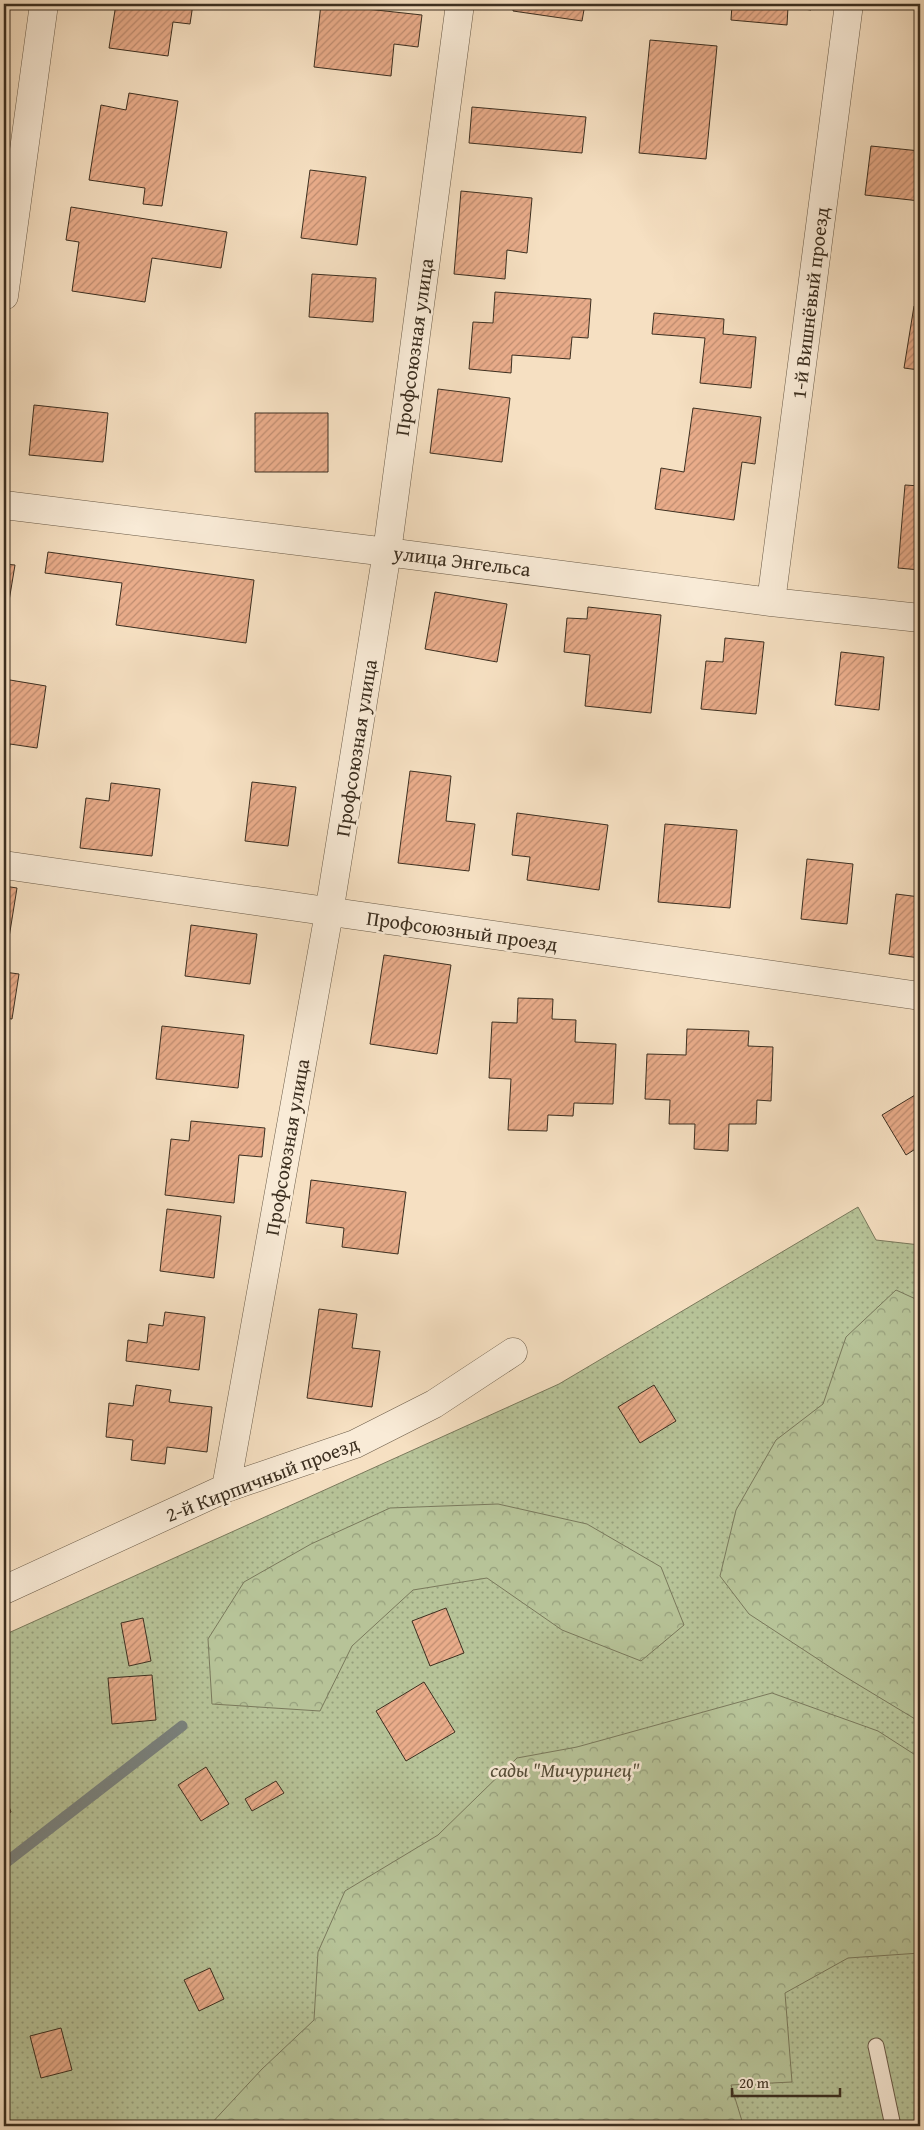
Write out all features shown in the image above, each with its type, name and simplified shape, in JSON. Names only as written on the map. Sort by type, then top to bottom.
[{"type":"street","points":[[4,296],[44,4]]},
{"type":"street","name":"Профсоюзная улица","points":[[226,1488],[329,913],[387,552],[460,4]]},
{"type":"street","name":"1-й Вишнёвый проезд","points":[[771,602],[849,4]]},
{"type":"street","name":"улица Энгельса","points":[[4,505],[771,602],[920,618]]},
{"type":"street","name":"Профсоюзный проезд","points":[[4,865],[329,913],[920,996]]},
{"type":"street","name":"2-й Кирпичный проезд","points":[[4,1590],[226,1488],[356,1444],[434,1404],[513,1352]]},
{"type":"lane","points":[[876,2046],[894,2126]]},
{"type":"green space","name":"сады \"Мичуринец\"","points":[[858,1207],[876,1240],[920,1245],[920,2126],[4,2126],[4,1635],[559,1384]]},
{"type":"green space","points":[[896,1290],[920,1301],[920,1722],[839,1673],[749,1614],[720,1576],[736,1510],[776,1440],[823,1404],[846,1337]]},
{"type":"green space","points":[[498,1504],[587,1524],[661,1567],[684,1625],[641,1661],[562,1630],[487,1578],[413,1590],[352,1646],[320,1711],[212,1704],[208,1639],[244,1582],[311,1544],[390,1508]]},
{"type":"green space","points":[[772,1693],[878,1731],[920,1758],[920,1953],[848,1958],[785,1993],[792,2082],[731,2085],[742,2121],[738,2126],[209,2126],[262,2069],[314,2020],[318,1952],[345,1891],[438,1835],[517,1758],[577,1747]]},
{"type":"building","points":[[116,4],[193,4],[190,24],[173,22],[168,56],[109,48]]},
{"type":"building","points":[[321,4],[422,15],[418,47],[394,44],[391,76],[314,67]]},
{"type":"building","points":[[514,4],[585,4],[582,21],[513,11]]},
{"type":"building","points":[[732,4],[812,4],[811,10],[788,7],[787,25],[731,20]]},
{"type":"building","points":[[650,40],[717,46],[706,159],[639,153]]},
{"type":"building","points":[[129,93],[178,101],[162,206],[143,204],[145,188],[89,180],[101,105],[126,110]]},
{"type":"building","points":[[472,107],[586,117],[582,153],[469,143]]},
{"type":"building","points":[[871,146],[920,151],[920,201],[865,195]]},
{"type":"building","points":[[310,170],[366,177],[357,245],[301,238]]},
{"type":"building","points":[[461,191],[532,198],[527,253],[507,250],[505,279],[454,274]]},
{"type":"building","points":[[71,207],[227,232],[221,268],[152,258],[145,302],[72,291],[79,242],[66,240]]},
{"type":"building","points":[[312,274],[376,278],[373,322],[309,317]]},
{"type":"building","points":[[495,292],[591,299],[588,338],[572,337],[570,359],[512,355],[511,373],[469,369],[473,322],[493,323]]},
{"type":"building","points":[[914,306],[920,307],[920,401],[915,400],[919,370],[904,368]]},
{"type":"building","points":[[654,313],[724,319],[723,334],[756,337],[751,388],[700,383],[705,338],[652,334]]},
{"type":"building","points":[[438,389],[510,398],[502,462],[430,453]]},
{"type":"building","points":[[34,405],[108,413],[103,462],[29,455]]},
{"type":"building","points":[[693,408],[761,417],[755,464],[742,462],[734,520],[655,509],[661,468],[684,472]]},
{"type":"building","points":[[255,413],[328,413],[328,472],[255,472]]},
{"type":"building","points":[[905,485],[920,486],[920,570],[898,568]]},
{"type":"building","points":[[48,552],[254,580],[246,643],[116,625],[122,583],[45,573]]},
{"type":"building","points":[[4,564],[15,565],[8,607],[4,607]]},
{"type":"building","points":[[435,592],[507,604],[497,662],[425,649]]},
{"type":"building","points":[[588,607],[661,615],[651,713],[585,706],[590,655],[564,652],[567,618],[587,619]]},
{"type":"building","points":[[725,638],[764,642],[756,714],[701,709],[706,661],[723,662]]},
{"type":"building","points":[[841,652],[884,657],[879,710],[835,705]]},
{"type":"building","points":[[4,679],[46,686],[37,748],[10,744],[9,755],[4,755]]},
{"type":"building","points":[[920,697],[920,733],[917,733]]},
{"type":"building","points":[[410,771],[451,776],[446,821],[475,824],[469,871],[398,863]]},
{"type":"building","points":[[252,782],[296,787],[288,846],[245,841]]},
{"type":"building","points":[[111,783],[160,789],[152,856],[80,848],[86,798],[109,801]]},
{"type":"building","points":[[517,813],[608,825],[599,890],[527,880],[530,857],[512,855]]},
{"type":"building","points":[[665,824],[737,830],[730,908],[658,902]]},
{"type":"building","points":[[807,859],[853,864],[847,924],[801,919]]},
{"type":"building","points":[[4,886],[17,888],[7,950],[4,949]]},
{"type":"building","points":[[896,894],[920,897],[920,958],[889,954]]},
{"type":"building","points":[[191,925],[257,934],[250,984],[185,976]]},
{"type":"building","points":[[384,955],[451,965],[437,1054],[370,1044]]},
{"type":"building","points":[[4,972],[19,974],[12,1019],[4,1018]]},
{"type":"building","points":[[518,998],[553,999],[552,1019],[576,1020],[575,1042],[616,1044],[613,1104],[574,1103],[573,1116],[548,1115],[547,1131],[508,1130],[511,1079],[489,1078],[492,1022],[517,1023]]},
{"type":"building","points":[[162,1026],[244,1035],[238,1088],[156,1079]]},
{"type":"building","points":[[687,1029],[749,1031],[748,1046],[773,1047],[771,1101],[757,1100],[756,1124],[729,1124],[728,1151],[694,1149],[695,1124],[669,1124],[670,1100],[645,1099],[647,1054],[686,1055]]},
{"type":"building","points":[[920,1092],[920,1146],[906,1155],[882,1115]]},
{"type":"building","points":[[191,1121],[265,1128],[262,1157],[239,1155],[234,1203],[165,1195],[171,1139],[189,1141]]},
{"type":"building","points":[[311,1180],[406,1192],[398,1254],[342,1247],[344,1228],[306,1223]]},
{"type":"building","points":[[167,1209],[221,1216],[214,1278],[160,1271]]},
{"type":"building","points":[[319,1309],[357,1314],[352,1348],[380,1351],[372,1407],[307,1398]]},
{"type":"building","points":[[165,1312],[205,1317],[199,1370],[126,1361],[128,1340],[147,1343],[149,1324],[163,1326]]},
{"type":"building","points":[[136,1385],[171,1390],[169,1402],[212,1407],[207,1452],[167,1447],[165,1464],[131,1460],[133,1440],[106,1437],[109,1403],[133,1406]]},
{"type":"building","points":[[654,1385],[676,1421],[640,1443],[618,1407]]},
{"type":"building","points":[[446,1608],[464,1653],[430,1666],[412,1621]]},
{"type":"building","points":[[143,1618],[151,1661],[129,1666],[121,1623]]},
{"type":"building","points":[[152,1675],[156,1720],[112,1724],[108,1678]]},
{"type":"building","points":[[424,1682],[455,1732],[406,1761],[376,1711]]},
{"type":"building","points":[[206,1767],[229,1804],[201,1821],[178,1785]]},
{"type":"building","points":[[276,1781],[284,1793],[252,1811],[245,1799]]},
{"type":"building","points":[[4,1794],[11,1812],[4,1815]]},
{"type":"building","points":[[210,1968],[224,1999],[199,2011],[184,1980]]},
{"type":"building","points":[[61,2028],[72,2070],[41,2078],[30,2036]]},
{"type":"waterway","points":[[4,1864],[182,1726]]}]
